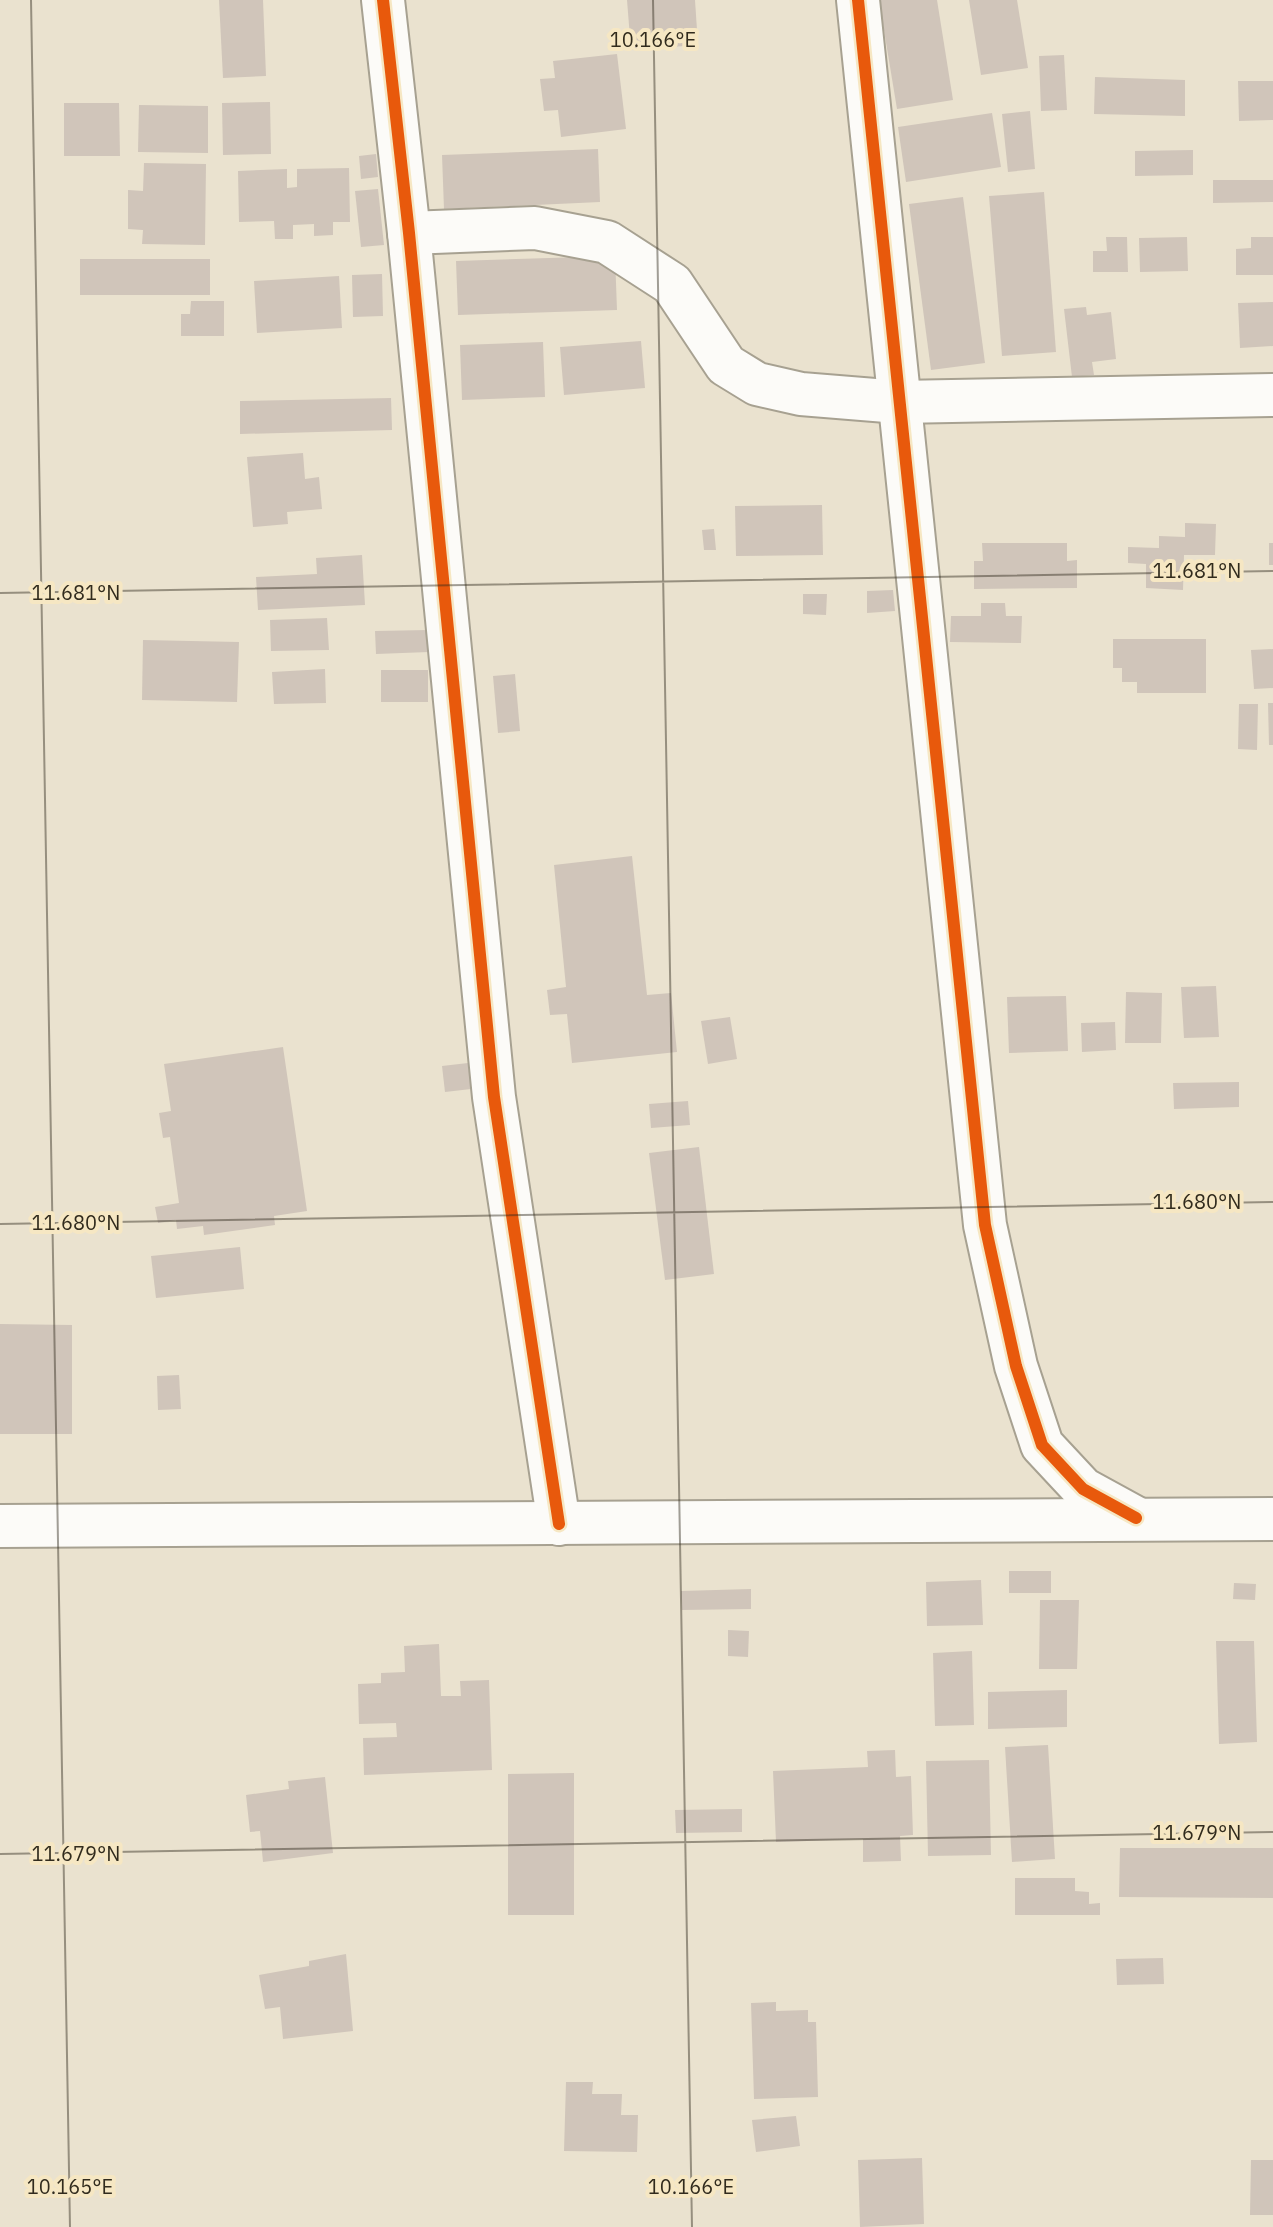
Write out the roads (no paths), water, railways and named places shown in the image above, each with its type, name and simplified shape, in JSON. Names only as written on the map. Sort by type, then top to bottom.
[{"type":"street","points":[[383,0],[409,233],[494,1097],[559,1524]]},
{"type":"street","points":[[858,0],[985,1225],[1016,1366],[1042,1445],[1083,1489],[1136,1518]]},
{"type":"street","points":[[409,233],[535,228],[607,242],[672,284],[726,365],[757,384],[801,394],[899,402],[1273,395]]},
{"type":"street","points":[[0,1526],[1273,1519]]}]
